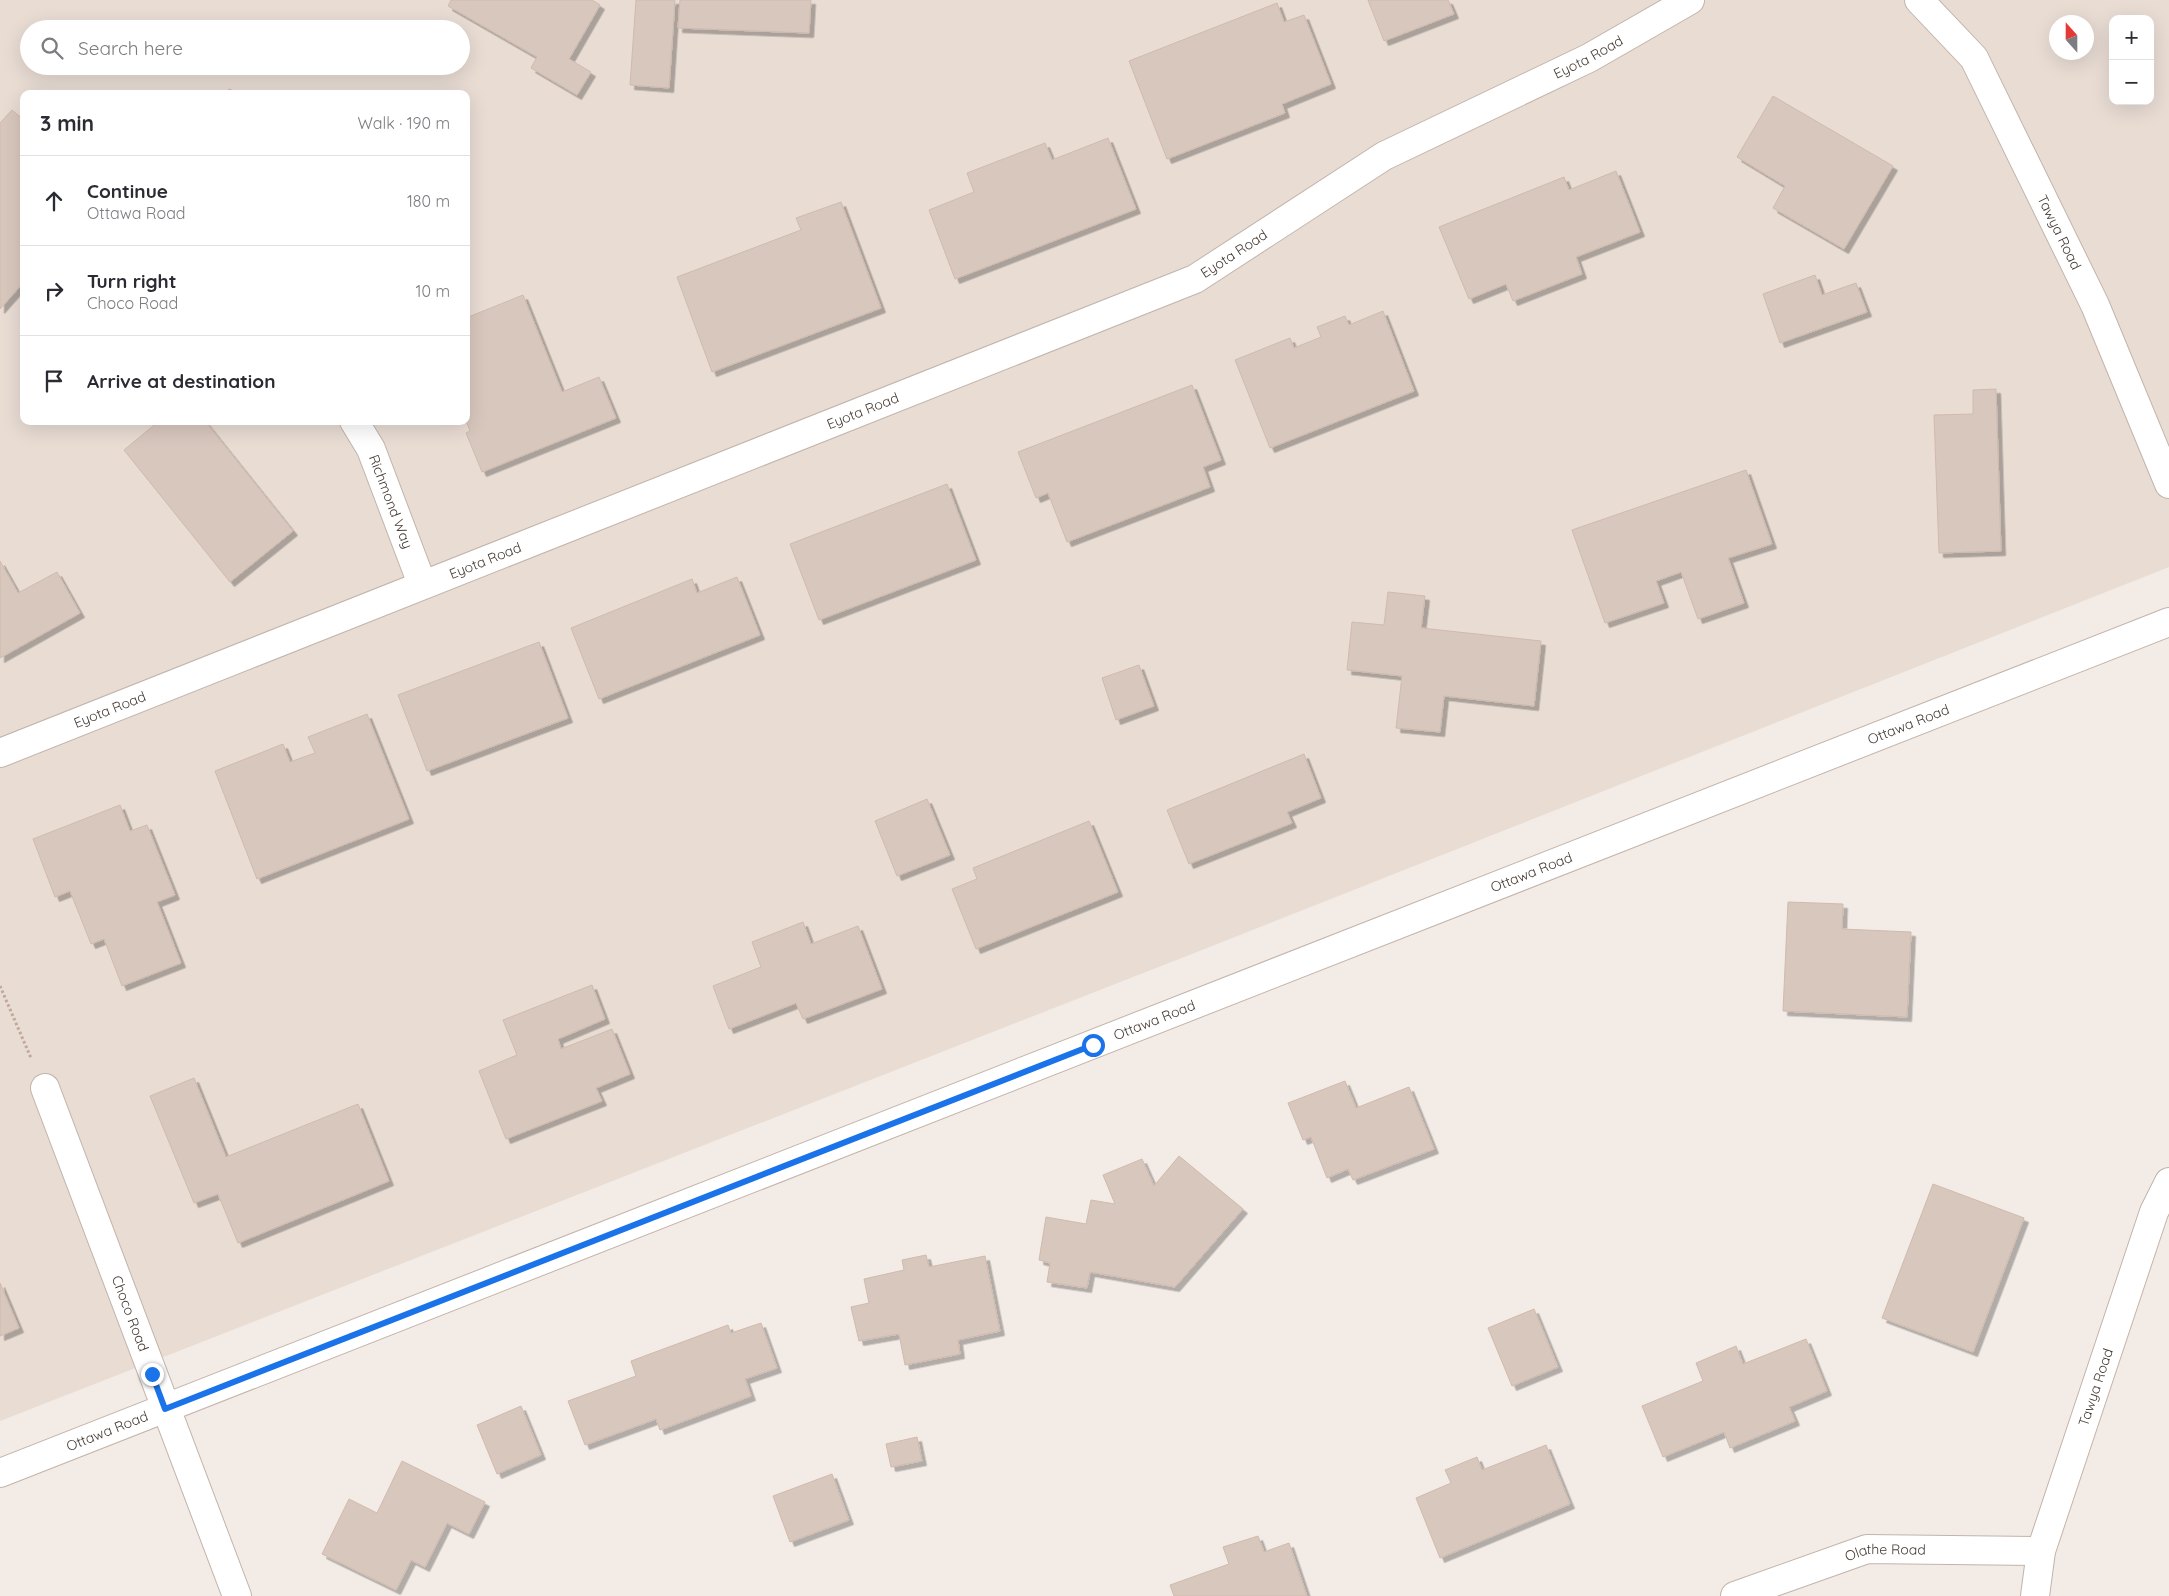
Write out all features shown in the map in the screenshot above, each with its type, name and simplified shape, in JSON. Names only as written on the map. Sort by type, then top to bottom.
[{"type":"street","name":"Eyota Road","points":[[0,754],[422,584],[1195,278],[1384,156],[1589,58],[1690,0]]},
{"type":"street","name":"Tawya Road","points":[[1918,0],[1974,58],[2095,305],[2169,484]]},
{"type":"street","name":"Richmond Way","points":[[356,425],[371,449],[422,584]]},
{"type":"street","name":"Ottawa Road","points":[[0,1474],[2169,622]]},
{"type":"street","name":"Choco Road","points":[[45,1088],[165,1409],[238,1596]]},
{"type":"street","name":"Tawya Road","points":[[2035,1596],[2041,1551],[2151,1221],[2169,1182]]},
{"type":"street","name":"Olathe Road","points":[[1735,1596],[1867,1549],[2041,1551]]},
{"type":"path","points":[[0,986],[45,1088]]},
{"type":"shaded area","points":[[0,0],[2169,0],[2169,567],[1207,948],[0,1421]]},
{"type":"building","points":[[451,0],[592,0],[600,5],[569,59],[591,72],[577,95],[531,68],[537,57],[448,6]]},
{"type":"building","points":[[636,0],[675,0],[669,88],[630,85]]},
{"type":"building","points":[[680,0],[811,0],[809,33],[678,28]]},
{"type":"building","points":[[1368,0],[1448,0],[1454,14],[1384,41]]},
{"type":"building","points":[[1277,3],[1284,22],[1304,15],[1331,84],[1282,104],[1285,113],[1167,159],[1129,61]]},
{"type":"building","points":[[1773,96],[1893,166],[1844,249],[1773,208],[1785,186],[1737,157]]},
{"type":"building","points":[[12,110],[20,117],[20,286],[0,309],[0,123]]},
{"type":"building","points":[[1108,138],[1136,209],[955,279],[929,210],[974,192],[967,173],[1045,143],[1052,160]]},
{"type":"building","points":[[1616,171],[1640,232],[1576,257],[1582,274],[1513,301],[1506,284],[1469,299],[1439,227],[1564,177],[1569,190]]},
{"type":"building","points":[[841,202],[881,308],[712,372],[677,277],[801,230],[796,218]]},
{"type":"building","points":[[1815,275],[1822,295],[1856,283],[1867,312],[1780,343],[1763,294]]},
{"type":"building","points":[[523,295],[562,392],[599,377],[616,418],[482,472],[466,433],[470,431],[468,425],[470,425],[470,316]]},
{"type":"building","points":[[1383,311],[1414,391],[1270,448],[1235,360],[1290,338],[1294,348],[1321,337],[1317,327],[1345,316],[1349,325]]},
{"type":"building","points":[[1192,385],[1221,460],[1203,467],[1210,487],[1067,542],[1048,493],[1036,498],[1018,452]]},
{"type":"building","points":[[1996,389],[2001,551],[1939,553],[1934,415],[1973,414],[1973,390]]},
{"type":"building","points":[[154,425],[208,425],[293,531],[230,582],[124,450]]},
{"type":"building","points":[[1746,470],[1772,544],[1728,558],[1744,603],[1698,619],[1681,572],[1656,581],[1664,603],[1605,623],[1572,530]]},
{"type":"building","points":[[947,484],[976,560],[819,620],[790,544]]},
{"type":"building","points":[[0,561],[18,593],[57,572],[80,613],[0,658]]},
{"type":"building","points":[[737,577],[760,635],[599,699],[571,628],[692,579],[697,593]]},
{"type":"building","points":[[1388,592],[1425,596],[1421,628],[1541,641],[1534,706],[1444,696],[1440,732],[1396,728],[1402,676],[1347,670],[1352,622],[1384,625]]},
{"type":"building","points":[[539,642],[568,718],[427,771],[398,695]]},
{"type":"building","points":[[1139,665],[1154,706],[1116,720],[1102,678]]},
{"type":"building","points":[[367,714],[409,819],[257,879],[215,771],[283,744],[290,762],[315,753],[308,737]]},
{"type":"building","points":[[1304,754],[1321,798],[1287,812],[1292,823],[1189,864],[1167,810]]},
{"type":"building","points":[[927,799],[950,855],[897,876],[875,821]]},
{"type":"building","points":[[120,805],[130,831],[147,825],[175,895],[157,902],[181,963],[122,986],[104,939],[91,944],[70,891],[55,897],[33,839]]},
{"type":"building","points":[[1089,821],[1118,892],[976,949],[952,889],[977,879],[973,868]]},
{"type":"building","points":[[1788,902],[1843,904],[1842,929],[1911,932],[1907,1017],[1783,1011]]},
{"type":"building","points":[[803,922],[811,944],[858,926],[882,989],[803,1019],[796,1003],[729,1029],[713,986],[761,967],[752,942]]},
{"type":"building","points":[[592,985],[605,1019],[558,1039],[561,1049],[612,1029],[630,1074],[596,1088],[602,1101],[506,1139],[479,1071],[517,1055],[503,1020]]},
{"type":"building","points":[[194,1078],[226,1157],[358,1104],[389,1181],[238,1243],[218,1194],[194,1203],[150,1096]]},
{"type":"building","points":[[1345,1081],[1356,1108],[1409,1087],[1434,1149],[1353,1180],[1348,1169],[1327,1178],[1311,1137],[1303,1140],[1288,1103]]},
{"type":"building","points":[[1179,1156],[1243,1209],[1175,1287],[1090,1272],[1087,1288],[1047,1282],[1050,1263],[1039,1260],[1046,1217],[1086,1224],[1091,1200],[1115,1204],[1103,1175],[1142,1159],[1154,1186]]},
{"type":"building","points":[[1933,1184],[2024,1218],[1973,1352],[1882,1318]]},
{"type":"building","points":[[926,1255],[929,1267],[985,1256],[1000,1331],[958,1340],[960,1354],[905,1365],[899,1334],[859,1341],[851,1307],[869,1303],[864,1279],[904,1270],[902,1260]]},
{"type":"building","points":[[0,1283],[19,1328],[0,1336]]},
{"type":"building","points":[[1534,1309],[1558,1367],[1512,1386],[1488,1328]]},
{"type":"building","points":[[761,1323],[777,1368],[745,1379],[751,1396],[660,1430],[656,1419],[585,1445],[568,1401],[636,1376],[631,1361],[728,1325],[731,1333]]},
{"type":"building","points":[[1806,1339],[1827,1391],[1789,1407],[1795,1421],[1730,1448],[1724,1432],[1663,1457],[1642,1406],[1703,1381],[1696,1363],[1736,1346],[1743,1364]]},
{"type":"building","points":[[521,1406],[541,1455],[497,1474],[477,1425]]},
{"type":"building","points":[[917,1437],[922,1461],[891,1467],[886,1444]]},
{"type":"building","points":[[1546,1445],[1570,1504],[1440,1558],[1416,1498],[1451,1483],[1445,1470],[1477,1457],[1482,1470]]},
{"type":"building","points":[[402,1461],[485,1502],[469,1534],[447,1523],[425,1567],[411,1560],[396,1590],[322,1554],[349,1499],[377,1513]]},
{"type":"building","points":[[832,1474],[849,1520],[790,1542],[773,1496]]},
{"type":"building","points":[[1258,1536],[1264,1552],[1289,1543],[1307,1596],[1174,1596],[1170,1585],[1229,1564],[1223,1547]]},
{"type":"route","points":[[152,1374],[165,1409],[1093,1045]]}]
